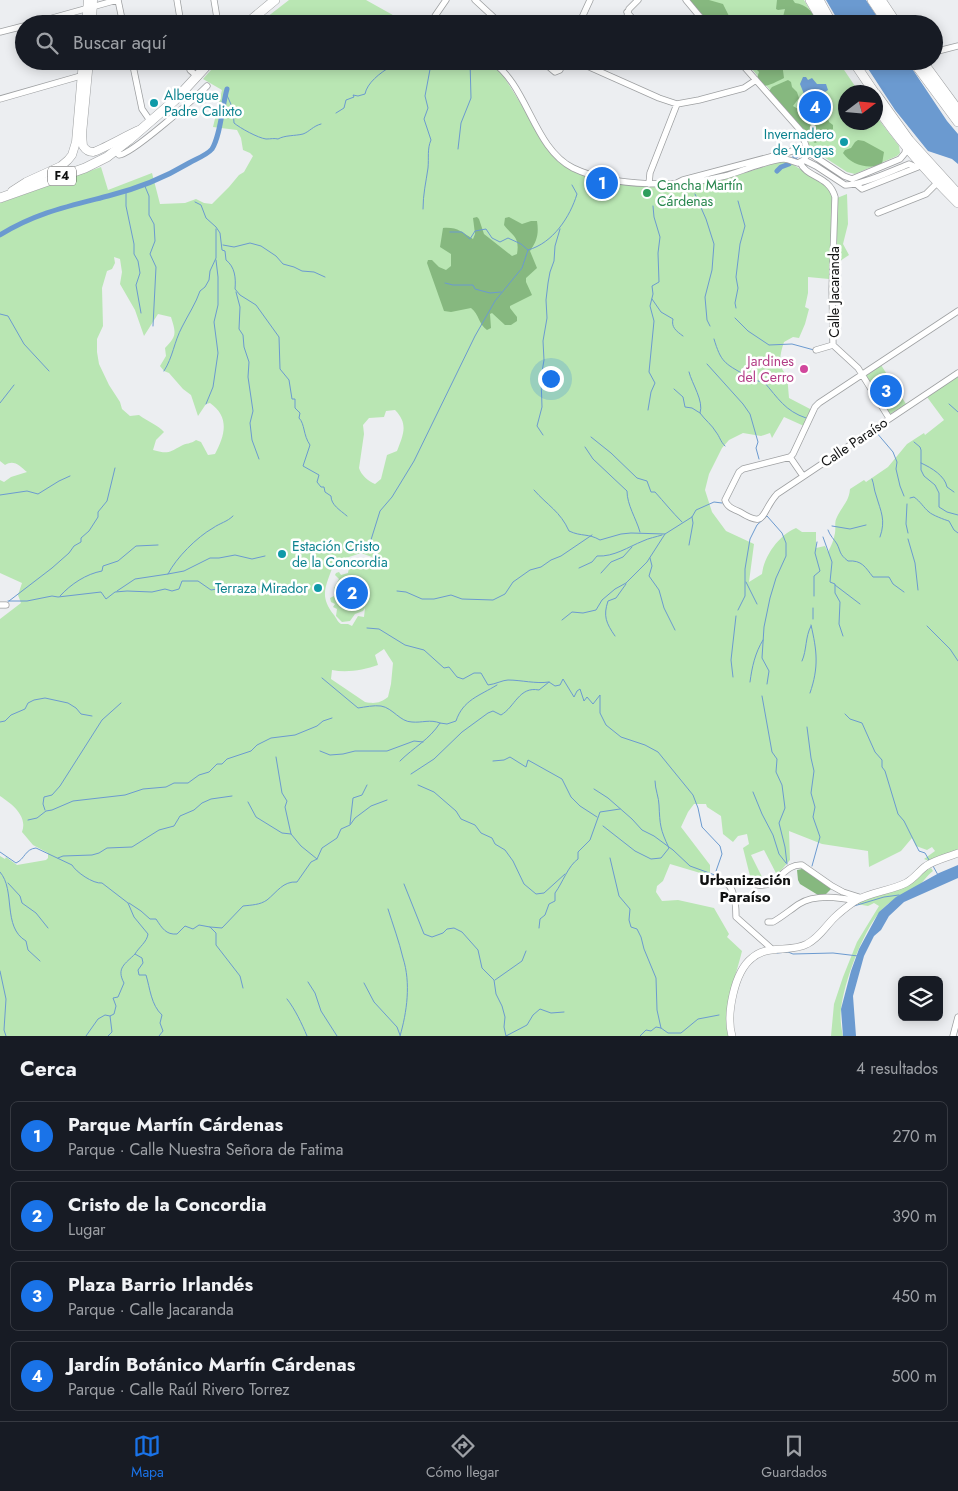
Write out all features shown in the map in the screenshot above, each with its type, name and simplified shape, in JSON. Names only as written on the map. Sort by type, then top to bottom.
[{"type":"main road","points":[[257,15],[275,0]]},
{"type":"main road","points":[[810,0],[819,15]]},
{"type":"main road","points":[[872,0],[882,15]]},
{"type":"main road","points":[[881,0],[891,15]]},
{"type":"main road","points":[[819,2],[827,15]]},
{"type":"main road","points":[[84,70],[82,134],[84,149],[95,152],[126,135],[143,129]]},
{"type":"main road","points":[[3,196],[26,182],[61,166],[72,154],[76,142],[86,70]]},
{"type":"main road","name":"F4","points":[[3,196],[85,168],[116,151],[175,100],[204,70]]},
{"type":"main road","points":[[852,70],[862,85]]},
{"type":"main road","points":[[859,70],[870,85]]},
{"type":"main road","points":[[920,70],[958,122]]},
{"type":"main road","points":[[929,70],[958,110]]},
{"type":"main road","points":[[883,104],[909,140],[958,194]]},
{"type":"main road","points":[[883,116],[919,166],[958,203]]},
{"type":"street","points":[[58,15],[90,4],[118,0],[121,15]]},
{"type":"street","points":[[177,0],[180,15]]},
{"type":"street","points":[[214,0],[216,15]]},
{"type":"street","points":[[436,15],[446,0]]},
{"type":"street","points":[[475,0],[491,15]]},
{"type":"street","points":[[583,15],[590,0]]},
{"type":"street","points":[[626,15],[638,0]]},
{"type":"street","points":[[686,0],[698,15]]},
{"type":"street","points":[[437,1],[438,11]]},
{"type":"street","points":[[0,32],[15,28]]},
{"type":"street","points":[[943,50],[958,46]]},
{"type":"street","points":[[134,70],[142,109],[151,122]]},
{"type":"street","points":[[190,70],[198,77]]},
{"type":"street","points":[[500,70],[513,85],[557,156],[573,168],[597,176],[649,184],[684,184],[726,176],[784,159],[816,166],[845,185],[856,184],[862,189],[919,166]]},
{"type":"street","points":[[596,70],[677,104],[744,88],[756,80]]},
{"type":"street","points":[[747,70],[801,131],[808,152],[848,178],[858,177],[900,159],[905,153],[906,147]]},
{"type":"street","points":[[0,99],[85,75]]},
{"type":"street","points":[[116,151],[119,155],[127,153],[165,124],[207,86]]},
{"type":"street","points":[[175,100],[185,106]]},
{"type":"street","points":[[649,184],[650,173],[677,104]]},
{"type":"street","points":[[800,161],[792,156],[804,144]]},
{"type":"street","points":[[677,183],[796,150]]},
{"type":"street","points":[[800,161],[808,152]]},
{"type":"street","name":"Calle Jacaranda","points":[[800,161],[805,169],[828,184],[835,197],[832,289],[834,345],[858,368],[889,418]]},
{"type":"street","points":[[878,213],[926,194],[937,182]]},
{"type":"street","points":[[803,476],[790,457],[815,407],[957,313]]},
{"type":"street","points":[[816,350],[834,345]]},
{"type":"street","name":"Calle Paraíso","points":[[790,457],[743,469],[739,472],[724,500],[726,505],[753,520],[762,518],[769,503],[777,494],[958,373]]},
{"type":"street","points":[[732,1036],[729,1021],[730,1006],[745,966],[752,957],[772,949],[796,948],[810,942],[821,934],[834,918],[859,899],[906,883],[928,865],[958,853]]},
{"type":"street","points":[[758,885],[764,886],[772,882],[796,864],[802,865],[843,892],[859,899]]},
{"type":"street","points":[[712,879],[724,880],[730,884],[735,897],[736,917],[772,949]]},
{"type":"street","points":[[768,922],[773,922],[800,903],[810,900],[827,897],[859,899]]},
{"type":"street","points":[[953,1036],[958,1017]]},
{"type":"green space","points":[[289,0],[366,0],[393,15],[270,15]]},
{"type":"green space","points":[[689,0],[709,0],[723,4],[728,15],[703,15]]},
{"type":"green space","points":[[691,0],[804,0],[813,15],[704,15]]},
{"type":"green space","points":[[777,0],[793,0],[795,3],[806,7],[813,15],[784,15],[785,9],[776,9]]},
{"type":"green space","points":[[211,70],[499,70],[553,155],[568,168],[582,174],[634,185],[664,188],[686,186],[735,176],[782,161],[792,164],[824,184],[830,191],[833,201],[829,279],[808,277],[808,293],[805,307],[809,309],[805,324],[799,338],[793,337],[784,342],[780,360],[782,368],[787,375],[789,398],[812,410],[804,426],[784,417],[772,438],[770,433],[761,436],[743,433],[729,440],[722,448],[709,474],[705,490],[712,512],[726,531],[754,544],[749,582],[762,574],[769,553],[778,541],[796,528],[802,532],[816,532],[816,548],[825,546],[828,552],[835,536],[836,519],[847,501],[850,489],[864,480],[866,482],[888,467],[907,444],[924,433],[925,435],[944,420],[927,397],[958,375],[958,851],[931,862],[924,859],[935,851],[932,847],[927,850],[916,846],[912,838],[901,851],[869,867],[868,851],[822,844],[789,831],[790,860],[777,875],[764,850],[751,855],[765,883],[759,880],[751,880],[743,848],[749,844],[747,834],[738,836],[733,842],[723,834],[721,816],[707,807],[706,804],[694,804],[681,827],[710,865],[710,875],[670,864],[663,881],[657,886],[656,892],[662,901],[678,900],[714,908],[729,934],[727,937],[742,951],[728,1005],[727,1026],[729,1036],[0,1036],[0,856],[5,859],[6,857],[17,865],[46,860],[48,853],[33,845],[22,832],[23,821],[18,811],[0,796],[0,619],[21,603],[18,595],[22,583],[0,573],[0,480],[4,482],[11,477],[27,472],[17,464],[8,463],[5,465],[0,461],[0,203],[101,167],[108,190],[152,173],[160,204],[185,203],[196,199],[212,204],[244,172],[253,156],[243,150],[241,138],[237,130],[213,127],[222,90],[203,79]],"holes":[[[114,257],[120,259],[122,272],[120,284],[135,310],[144,336],[158,314],[171,317],[174,334],[172,340],[165,348],[166,356],[160,366],[191,395],[198,416],[206,404],[210,403],[221,414],[224,427],[215,454],[208,455],[201,442],[196,440],[168,452],[153,450],[156,440],[164,432],[139,415],[130,416],[122,409],[120,402],[109,385],[99,364],[97,339],[103,326],[102,288],[107,271],[112,269],[115,263]],[[395,410],[402,420],[401,440],[397,451],[387,455],[381,479],[375,484],[365,478],[359,468],[364,434],[363,425],[369,418],[384,417],[386,411]],[[361,553],[372,557],[368,565],[359,563],[353,569],[349,568],[348,573],[341,575],[339,572],[336,573],[335,575],[339,579],[334,588],[334,596],[330,598],[331,602],[335,604],[333,607],[337,609],[336,616],[342,622],[350,621],[355,614],[363,611],[365,608],[364,617],[358,616],[352,626],[341,624],[329,608],[325,589],[334,562]],[[384,649],[393,663],[388,697],[382,701],[375,703],[365,702],[331,679],[332,670],[355,670],[378,665],[375,655]]]},
{"type":"green space","points":[[753,70],[844,70],[854,85],[838,85],[838,130],[883,130],[883,125],[899,146],[900,153],[855,174],[847,172],[810,148],[805,131]]},
{"type":"green space","points":[[757,70],[783,70],[784,78],[763,86],[757,78],[759,72]]},
{"type":"green space","points":[[788,80],[791,82],[799,98],[793,106],[798,109],[805,108],[805,103],[810,100],[824,111],[829,122],[833,125],[833,129],[818,142],[815,143],[808,138],[804,129],[769,91],[772,87]]},
{"type":"green space","points":[[858,140],[864,141],[884,152],[882,164],[866,166],[855,163],[846,157],[843,153],[845,150],[851,148]]},
{"type":"green space","points":[[847,194],[848,224],[843,244],[849,255],[837,263],[837,198]]},
{"type":"green space","points":[[477,217],[484,234],[512,256],[517,254],[518,248],[515,237],[504,225],[505,218],[509,217],[522,224],[537,221],[538,226],[538,234],[530,251],[537,268],[526,278],[532,295],[510,306],[517,317],[517,321],[511,325],[505,325],[492,313],[490,314],[491,328],[487,330],[471,308],[451,312],[444,311],[427,263],[428,260],[432,260],[439,267],[446,270],[451,266],[451,254],[440,247],[443,228],[456,229],[473,239],[475,234],[473,218]]},
{"type":"green space","points":[[881,365],[906,404],[890,414],[866,376]]},
{"type":"green space","points":[[931,868],[933,871],[917,887],[896,898],[879,913],[866,933],[855,959],[843,998],[841,1022],[843,1036],[831,1036],[834,1004],[843,977],[857,942],[879,906],[874,903],[868,906],[856,904]]},
{"type":"green space","points":[[797,870],[808,871],[832,888],[826,894],[818,895],[800,884]]},
{"type":"water","points":[[826,0],[866,0],[876,15],[835,15]]},
{"type":"water","points":[[869,70],[913,70],[947,121],[958,134],[958,164],[952,159],[928,151],[895,110],[883,92],[883,85],[879,85]]},
{"type":"water","points":[[803,77],[806,77],[808,80],[812,78],[817,84],[826,84],[828,90],[816,92],[812,98],[804,94],[800,84]]},
{"type":"water","points":[[958,865],[958,878],[904,902],[889,916],[881,930],[874,936],[864,956],[853,996],[856,1036],[843,1036],[841,1009],[851,971],[859,949],[879,912],[896,897],[939,873]]},
{"type":"waterway","points":[[336,113],[344,108],[346,100],[354,97],[353,95],[365,94],[371,82],[386,70]]},
{"type":"waterway","points":[[423,209],[431,140],[424,119],[428,108],[425,96],[430,70]]},
{"type":"waterway","points":[[458,149],[461,123],[471,98],[470,70]]},
{"type":"waterway","points":[[0,235],[39,216],[150,182],[170,174],[207,153],[215,143],[227,89]]},
{"type":"waterway","points":[[226,93],[233,109],[234,123],[249,133],[266,139],[278,139],[303,134],[321,124]]},
{"type":"waterway","points":[[795,157],[803,148]]},
{"type":"waterway","points":[[777,171],[789,164]]},
{"type":"waterway","points":[[144,184],[149,196],[149,215],[154,224],[155,241],[150,254],[156,267],[153,326]]},
{"type":"waterway","points":[[370,543],[380,511],[392,497],[414,461],[475,336],[495,301],[522,268],[528,250],[545,242],[565,220],[577,194],[572,185]]},
{"type":"waterway","points":[[126,190],[126,206],[134,244],[134,254],[138,261],[140,273],[136,285],[141,313]]},
{"type":"waterway","points":[[695,194],[714,244],[712,270],[705,297],[707,320],[710,326]]},
{"type":"waterway","points":[[736,308],[738,288],[736,277],[740,244],[745,226],[738,201]]},
{"type":"waterway","points":[[195,202],[201,205],[206,218],[220,233],[222,250],[225,251],[226,260],[234,273],[235,289],[240,295],[256,305],[279,337],[280,369],[289,380],[292,399],[295,399],[295,408],[300,413],[299,418],[310,445],[303,466],[319,475],[317,482],[331,496],[334,505],[347,516]]},
{"type":"waterway","points":[[648,410],[651,392],[655,383],[649,372],[654,321],[650,306],[653,294],[652,286],[659,282],[658,253],[660,237],[653,206]]},
{"type":"waterway","points":[[164,371],[182,327],[200,291],[209,280],[210,271],[216,258],[216,229]]},
{"type":"waterway","points":[[450,232],[462,232],[470,239],[475,231],[486,229],[492,238],[500,242],[508,238],[521,244],[528,250]]},
{"type":"waterway","points":[[543,435],[537,426],[542,407],[541,378],[544,360],[543,341],[547,318],[546,300],[555,246],[560,229]]},
{"type":"waterway","points":[[223,245],[234,247],[250,243],[261,246],[276,256],[283,264],[302,271],[314,272],[325,277]]},
{"type":"waterway","points":[[206,404],[213,387],[218,353],[214,322],[218,305],[216,260]]},
{"type":"waterway","points":[[445,283],[473,285],[475,289],[490,293],[501,292]]},
{"type":"waterway","points":[[236,292],[240,307],[239,329],[243,335],[244,347],[249,362],[248,377],[253,411],[250,423],[252,440],[259,459]]},
{"type":"waterway","points":[[652,299],[661,312],[673,319],[675,329],[683,336]]},
{"type":"waterway","points":[[0,314],[8,316],[24,344],[49,371]]},
{"type":"waterway","points":[[735,318],[748,331],[769,345],[792,344],[814,350]]},
{"type":"waterway","points":[[714,339],[724,361],[752,379],[764,382],[787,408],[806,418]]},
{"type":"waterway","points":[[707,364],[750,414],[758,442],[756,448],[759,459]]},
{"type":"waterway","points":[[689,372],[699,398],[700,413],[725,446]]},
{"type":"waterway","points":[[0,403],[14,385]]},
{"type":"waterway","points":[[674,389],[683,397],[685,407],[692,408],[700,413]]},
{"type":"waterway","points":[[949,404],[958,412]]},
{"type":"waterway","points":[[876,432],[893,452],[904,496]]},
{"type":"waterway","points":[[591,437],[637,478],[647,481],[651,492],[655,492],[682,522]]},
{"type":"waterway","points":[[914,442],[921,450],[921,470],[924,476],[935,485],[939,493],[939,507],[947,512],[958,515]]},
{"type":"waterway","points":[[585,447],[593,459],[627,491],[630,506],[640,532]]},
{"type":"waterway","points":[[921,463],[944,479],[947,487],[954,492]]},
{"type":"waterway","points":[[9,601],[52,568],[74,546],[81,542],[81,538],[89,531],[98,517],[98,512],[107,501],[115,468]]},
{"type":"waterway","points":[[0,495],[27,491],[38,494],[70,476]]},
{"type":"waterway","points":[[872,479],[882,516],[883,526],[880,537]]},
{"type":"waterway","points":[[534,490],[558,513],[569,531],[592,536],[600,540],[631,533],[665,534],[692,517],[696,510],[714,502],[722,503]]},
{"type":"waterway","points":[[910,498],[914,497],[931,513],[949,521],[958,533]]},
{"type":"waterway","points":[[907,504],[906,524],[908,533]]},
{"type":"waterway","points":[[117,591],[135,579],[168,574],[176,561],[194,542],[233,516]]},
{"type":"waterway","points":[[738,610],[745,596],[745,569],[750,539],[757,525],[767,516],[782,533],[786,543],[786,556],[776,578],[764,627],[762,658],[769,671],[767,684]]},
{"type":"waterway","points":[[689,545],[693,523],[692,517]]},
{"type":"waterway","points":[[832,526],[850,529],[866,525]]},
{"type":"waterway","points":[[828,530],[842,555],[848,561],[860,563],[873,577],[889,577],[893,584],[904,592]]},
{"type":"waterway","points":[[562,620],[572,612],[583,613],[596,610],[602,600],[626,583],[647,562],[665,534]]},
{"type":"waterway","points":[[397,591],[406,592],[422,599],[434,599],[451,595],[462,599],[493,600],[505,594],[513,582],[530,570],[541,567],[561,556],[592,535]]},
{"type":"waterway","points":[[579,568],[592,562],[597,556],[615,553],[662,535]]},
{"type":"waterway","points":[[823,537],[832,562],[830,582],[835,584],[835,593],[840,602],[839,624],[843,636]]},
{"type":"waterway","points":[[908,539],[915,563],[918,590]]},
{"type":"waterway","points":[[814,596],[814,576],[820,571],[815,553],[817,542]]},
{"type":"waterway","points":[[60,596],[79,580],[90,574],[102,571],[103,566],[118,561],[136,546],[158,545]]},
{"type":"waterway","points":[[601,573],[611,562],[623,557],[632,547]]},
{"type":"waterway","points":[[168,574],[184,571],[210,558],[235,555],[252,559],[265,556]]},
{"type":"waterway","points":[[650,558],[652,566],[649,576],[659,590],[664,608],[675,630]]},
{"type":"waterway","points":[[8,601],[27,601],[52,596],[101,592],[106,599],[115,592],[152,592],[165,589],[172,591],[179,589],[182,581],[198,581],[211,590],[217,589],[224,592],[256,587],[262,591],[269,592]]},
{"type":"waterway","points":[[746,582],[757,604]]},
{"type":"waterway","points":[[615,636],[606,619],[606,606],[608,601],[616,598],[626,584]]},
{"type":"waterway","points":[[835,585],[860,604]]},
{"type":"waterway","points":[[813,608],[813,619]]},
{"type":"waterway","points":[[733,677],[731,660],[736,616]]},
{"type":"waterway","points":[[810,693],[816,667],[815,643],[811,625]]},
{"type":"waterway","points":[[802,661],[811,626]]},
{"type":"waterway","points":[[927,626],[950,649],[958,661]]},
{"type":"waterway","points":[[367,628],[379,629],[405,645],[424,650],[444,668],[449,667],[457,677],[463,679],[474,673],[481,673],[488,685],[508,680],[549,682],[555,686],[560,685],[563,679],[574,697],[580,689],[584,701],[587,697],[593,704],[600,695],[600,713],[606,725],[621,737],[645,745],[658,752],[693,795],[702,827],[720,846],[722,854],[715,874]]},
{"type":"waterway","points":[[750,682],[754,660],[763,640]]},
{"type":"waterway","points":[[322,678],[358,708],[381,706],[408,721],[433,721],[440,723]]},
{"type":"waterway","points":[[411,774],[434,759],[462,732],[488,713],[493,711],[501,715],[522,694],[527,691],[539,690],[549,682]]},
{"type":"waterway","points":[[400,761],[426,739],[440,723],[447,724],[456,721],[467,703],[497,685]]},
{"type":"waterway","points":[[762,696],[772,752],[777,759],[776,772],[782,785],[785,808],[779,823],[787,864]]},
{"type":"waterway","points":[[0,722],[25,709],[28,703],[45,698],[68,703],[81,714],[92,716]]},
{"type":"waterway","points":[[45,810],[43,804],[44,797],[52,795],[60,786],[102,720],[121,703]]},
{"type":"waterway","points":[[845,714],[850,719],[862,723],[875,752],[882,760],[882,767],[885,771],[898,814],[904,821],[919,851],[925,853],[929,860]]},
{"type":"waterway","points":[[28,820],[37,818],[46,811],[73,801],[125,795],[143,789],[166,787],[174,783],[188,783],[199,775],[209,772],[217,764],[222,764],[227,759],[251,751],[257,745],[271,738],[295,735],[332,718]]},
{"type":"waterway","points":[[807,727],[814,771],[811,793],[815,807],[813,817],[820,837],[812,866]]},
{"type":"waterway","points":[[320,751],[330,755],[355,751],[387,751],[414,741],[423,742]]},
{"type":"waterway","points":[[276,757],[282,793],[287,801],[285,807],[291,834],[301,846],[317,859]]},
{"type":"waterway","points":[[493,761],[504,760],[510,757],[526,767],[528,760],[562,779],[571,797],[580,806],[597,817]]},
{"type":"waterway","points":[[603,826],[635,851],[651,859],[661,858],[669,848],[661,827],[655,781]]},
{"type":"waterway","points":[[350,824],[353,798],[362,795],[367,785]]},
{"type":"waterway","points":[[418,785],[434,792],[456,811],[461,819],[475,825],[481,833],[492,838],[495,844],[505,850],[513,861],[524,884],[536,894],[544,893],[565,874]]},
{"type":"waterway","points":[[594,789],[608,798],[642,830],[673,850],[690,866],[723,878]]},
{"type":"waterway","points":[[753,792],[773,835],[779,854],[786,863]]},
{"type":"waterway","points":[[58,858],[63,856],[92,855],[107,848],[132,847],[159,830],[174,826],[180,816],[194,810],[202,803],[211,799],[232,796]]},
{"type":"waterway","points":[[210,927],[222,928],[243,906],[264,902],[284,885],[297,882],[311,862],[317,859],[322,848],[337,838],[341,829],[350,825],[355,818],[371,806],[387,800]]},
{"type":"waterway","points":[[248,802],[256,817],[282,833],[291,834]]},
{"type":"waterway","points":[[539,928],[540,919],[545,915],[549,904],[555,901],[555,893],[568,870],[578,859],[578,852],[590,840],[600,812],[620,809]]},
{"type":"waterway","points":[[0,852],[16,863],[27,852],[36,848],[72,865],[85,877],[94,882],[102,883],[128,903],[134,917],[148,934],[145,942],[135,954],[142,958],[143,963],[138,970],[139,975],[146,975],[153,1001],[162,1015],[160,1023],[163,1031],[159,1036]]},
{"type":"waterway","points":[[610,858],[619,896],[630,909],[629,920],[631,927],[637,929],[641,937],[656,978],[657,1010],[661,1028]]},
{"type":"waterway","points":[[933,866],[938,875]]},
{"type":"waterway","points":[[0,872],[5,880],[14,927],[26,941],[28,950],[40,961]]},
{"type":"waterway","points":[[8,883],[20,896],[22,903],[36,913],[48,928]]},
{"type":"waterway","points":[[404,884],[424,934],[432,937],[443,933],[447,929],[454,928],[462,932],[478,950],[482,968],[494,980],[496,994],[505,1017],[504,1027],[506,1036],[527,1025],[533,1015],[540,1009],[551,1013],[564,1012]]},
{"type":"waterway","points":[[854,906],[884,897],[899,895]]},
{"type":"waterway","points":[[129,903],[150,919],[156,919],[162,928],[170,933],[177,934],[185,926],[193,929],[199,925],[210,927],[216,933],[216,945],[240,976],[243,988]]},
{"type":"waterway","points":[[388,909],[407,977],[405,1017],[400,1036]]},
{"type":"waterway","points":[[495,980],[522,961],[526,951]]},
{"type":"waterway","points":[[777,953],[833,953],[858,956]]},
{"type":"waterway","points":[[108,1036],[112,1032],[110,1016],[114,1014],[116,1006],[113,998],[118,997],[124,983],[121,970],[135,954]]},
{"type":"waterway","points":[[0,971],[6,999],[4,1030],[6,1036]]},
{"type":"waterway","points":[[308,982],[315,993],[321,1011],[337,1036]]},
{"type":"waterway","points":[[364,983],[374,1002],[397,1027],[400,1035]]},
{"type":"waterway","points":[[287,999],[296,1012],[307,1036]]},
{"type":"waterway","points":[[86,1036],[98,1019],[105,1015],[110,1016]]},
{"type":"waterway","points":[[640,1036],[646,1030],[651,1031],[656,1027],[668,1033],[681,1033],[698,1019],[719,1015]]},
{"type":"place","name":"Albergue Padre Calixto","points":[[154,103]]},
{"type":"place","name":"Jardín Botánico Martín Cárdenas","points":[[815,107]]},
{"type":"place","name":"Invernadero de Yungas","points":[[844,142]]},
{"type":"place","name":"Parque Martín Cárdenas","points":[[602,183]]},
{"type":"place","name":"Cancha Martín Cárdenas","points":[[647,193]]},
{"type":"place","name":"Jardines del Cerro","points":[[804,369]]},
{"type":"place","name":"Plaza Barrio Irlandés","points":[[886,391]]},
{"type":"place","name":"Estación Cristo de la Concordia","points":[[282,554]]},
{"type":"place","name":"Terraza Mirador","points":[[318,588]]},
{"type":"place","name":"Cristo de la Concordia","points":[[352,593]]},
{"type":"district","name":"Urbanización Paraíso","points":[[745,888]]}]
